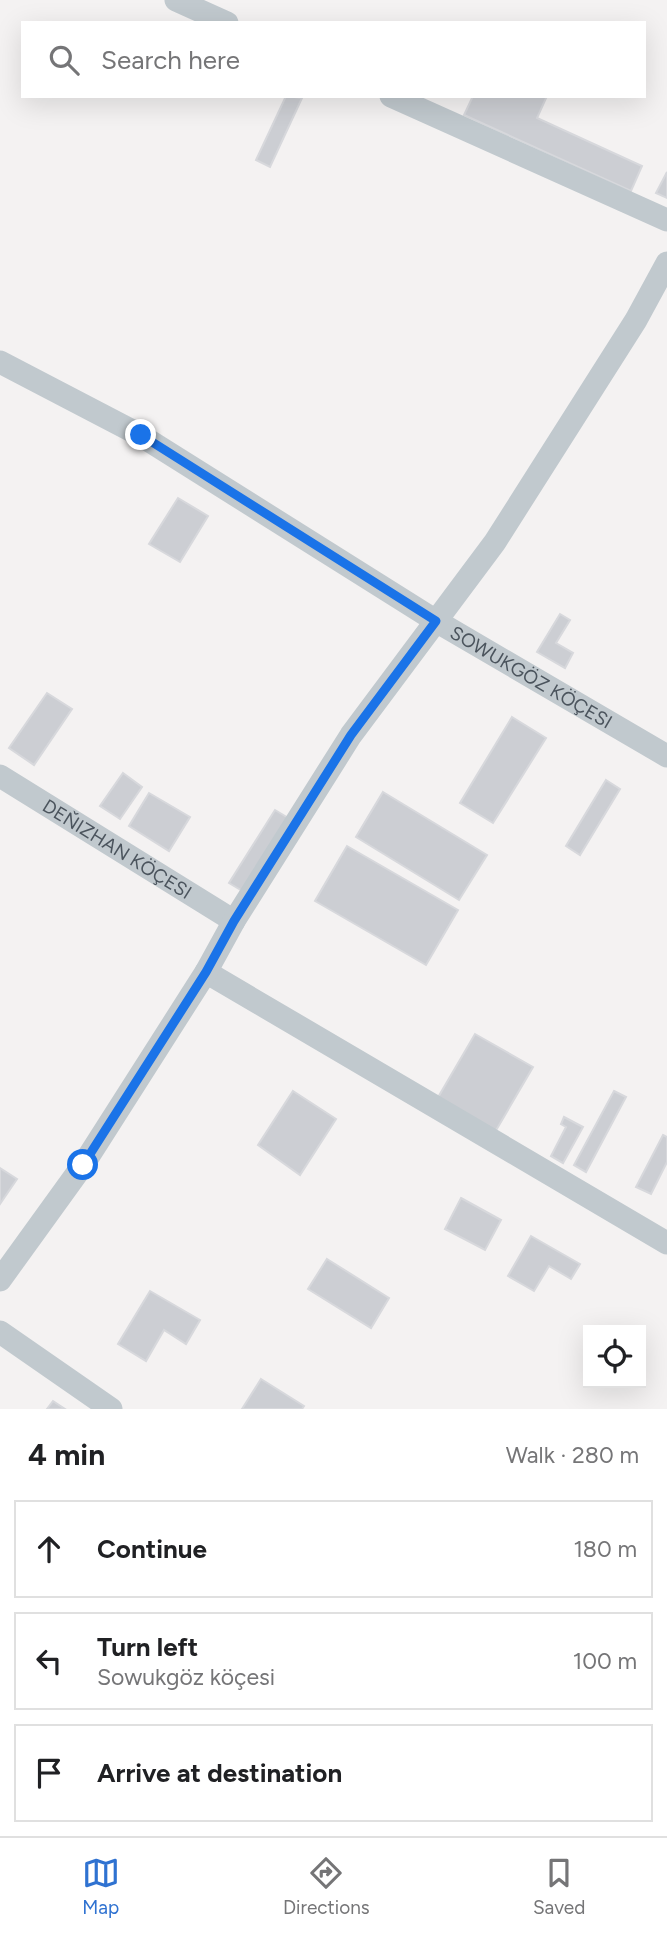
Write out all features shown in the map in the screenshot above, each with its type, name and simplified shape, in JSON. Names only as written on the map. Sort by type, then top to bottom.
[{"type":"street","points":[[176,0],[223,21]]},
{"type":"street","points":[[395,98],[667,220]]},
{"type":"street","points":[[0,1280],[83,1165],[206,972],[234,921],[351,735],[495,542],[636,320],[667,264]]},
{"type":"street","name":"SOWUKGÖZ KÖÇESI","points":[[0,362],[141,435],[436,621],[667,756]]},
{"type":"street","name":"DEŇIZHAN KÖÇESI","points":[[0,776],[234,921]]},
{"type":"street","points":[[206,972],[667,1243]]},
{"type":"street","points":[[0,1332],[111,1409]]},
{"type":"building","points":[[285,98],[302,98],[270,167],[256,160]]},
{"type":"building","points":[[472,98],[546,98],[537,118],[642,166],[631,191],[464,115]]},
{"type":"building","points":[[667,172],[667,198],[656,193]]},
{"type":"building","points":[[178,498],[208,516],[180,562],[149,544]]},
{"type":"building","points":[[560,614],[570,620],[556,643],[573,653],[565,668],[537,652]]},
{"type":"building","points":[[47,693],[72,709],[34,765],[9,748]]},
{"type":"building","points":[[512,717],[546,738],[493,823],[460,803]]},
{"type":"building","points":[[123,773],[142,787],[120,819],[100,806]]},
{"type":"building","points":[[606,780],[620,789],[580,855],[566,846]]},
{"type":"building","points":[[383,792],[487,855],[459,900],[356,837]]},
{"type":"building","points":[[149,793],[190,817],[169,851],[129,826]]},
{"type":"building","points":[[275,810],[290,819],[244,892],[229,883]]},
{"type":"building","points":[[347,846],[458,910],[426,965],[315,901]]},
{"type":"building","points":[[475,1034],[533,1067],[491,1139],[433,1106]]},
{"type":"building","points":[[293,1091],[336,1119],[300,1175],[258,1145]]},
{"type":"building","points":[[614,1091],[626,1097],[586,1172],[574,1165]]},
{"type":"building","points":[[564,1117],[583,1127],[563,1163],[551,1156],[566,1127],[561,1124]]},
{"type":"building","points":[[663,1135],[667,1137],[667,1162],[651,1194],[636,1187]]},
{"type":"building","points":[[0,1168],[17,1179],[0,1204]]},
{"type":"building","points":[[461,1198],[501,1220],[485,1250],[445,1229]]},
{"type":"building","points":[[531,1236],[580,1264],[571,1279],[549,1266],[534,1291],[508,1276]]},
{"type":"building","points":[[327,1259],[389,1298],[371,1328],[308,1289]]},
{"type":"building","points":[[150,1291],[200,1320],[186,1344],[164,1330],[146,1361],[118,1344]]},
{"type":"building","points":[[261,1379],[304,1406],[302,1409],[242,1409]]},
{"type":"building","points":[[53,1401],[65,1409],[47,1409]]},
{"type":"route","points":[[83,1165],[206,972],[234,921],[351,735],[436,621],[141,435]]}]
